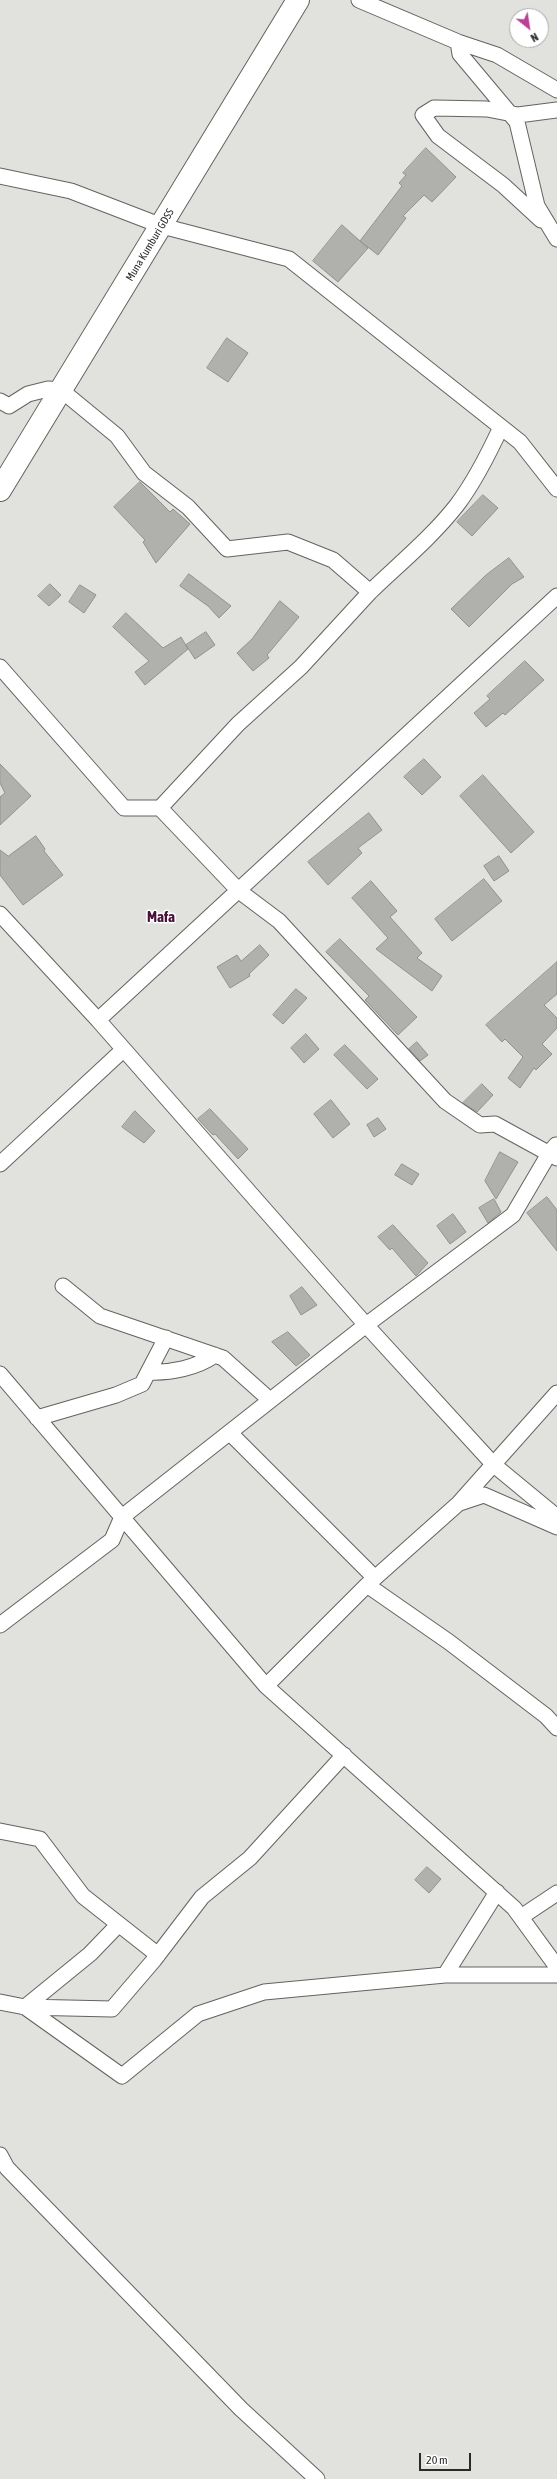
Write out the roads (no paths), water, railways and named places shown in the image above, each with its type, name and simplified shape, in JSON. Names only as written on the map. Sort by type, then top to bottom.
[{"type":"highway","name":"Muna Kumburi GDSS","points":[[0,490],[162,226],[298,0]]},
{"type":"street","points":[[359,0],[458,42],[497,55],[557,90]]},
{"type":"street","points":[[458,42],[460,54],[517,122],[537,206],[554,234]]},
{"type":"street","points":[[554,234],[503,185],[438,136],[423,115],[434,108],[487,109],[518,115],[557,110]]},
{"type":"street","points":[[0,176],[71,191],[162,226],[289,260],[520,442],[557,489]]},
{"type":"street","points":[[0,401],[9,406],[28,394],[48,389],[61,390],[117,436],[144,473],[188,507],[227,549],[288,542],[333,560],[370,592]]},
{"type":"street","points":[[160,808],[238,724],[301,667],[370,592],[425,540],[457,504],[489,454],[501,427]]},
{"type":"street","points":[[98,1020],[557,596]]},
{"type":"street","points":[[0,667],[124,808],[160,808],[239,891],[279,921],[445,1101],[480,1125],[495,1124],[555,1152],[513,1215],[366,1325],[122,1517],[112,1540],[0,1625]]},
{"type":"street","points":[[0,914],[98,1020],[366,1325],[494,1465],[557,1516]]},
{"type":"street","points":[[0,1164],[123,1050]]},
{"type":"street","points":[[63,1286],[100,1316],[223,1358],[270,1400]]},
{"type":"street","points":[[37,1418],[116,1396],[142,1384],[166,1338]]},
{"type":"street","points":[[149,1372],[165,1373],[202,1363],[215,1355]]},
{"type":"street","points":[[0,1374],[266,1686],[497,1892],[521,1917],[557,1967]]},
{"type":"street","points":[[266,1686],[371,1582],[459,1503],[557,1393]]},
{"type":"street","points":[[230,1433],[371,1582],[546,1716],[557,1728]]},
{"type":"street","points":[[459,1503],[484,1495],[557,1527]]},
{"type":"street","points":[[0,2002],[25,2007],[112,2009],[158,1955],[202,1896],[250,1858],[344,1755]]},
{"type":"street","points":[[0,1831],[40,1839],[83,1896],[158,1955]]},
{"type":"street","points":[[445,1975],[497,1892]]},
{"type":"street","points":[[521,1917],[557,1893]]},
{"type":"street","points":[[25,2007],[90,1954],[118,1925]]},
{"type":"street","points":[[0,1994],[25,2007],[122,2076],[198,2014],[264,1992],[445,1975],[557,1975]]},
{"type":"street","points":[[0,2156],[13,2174],[241,2409],[317,2479]]},
{"type":"district","name":"Mafa","points":[[161,917]]}]
